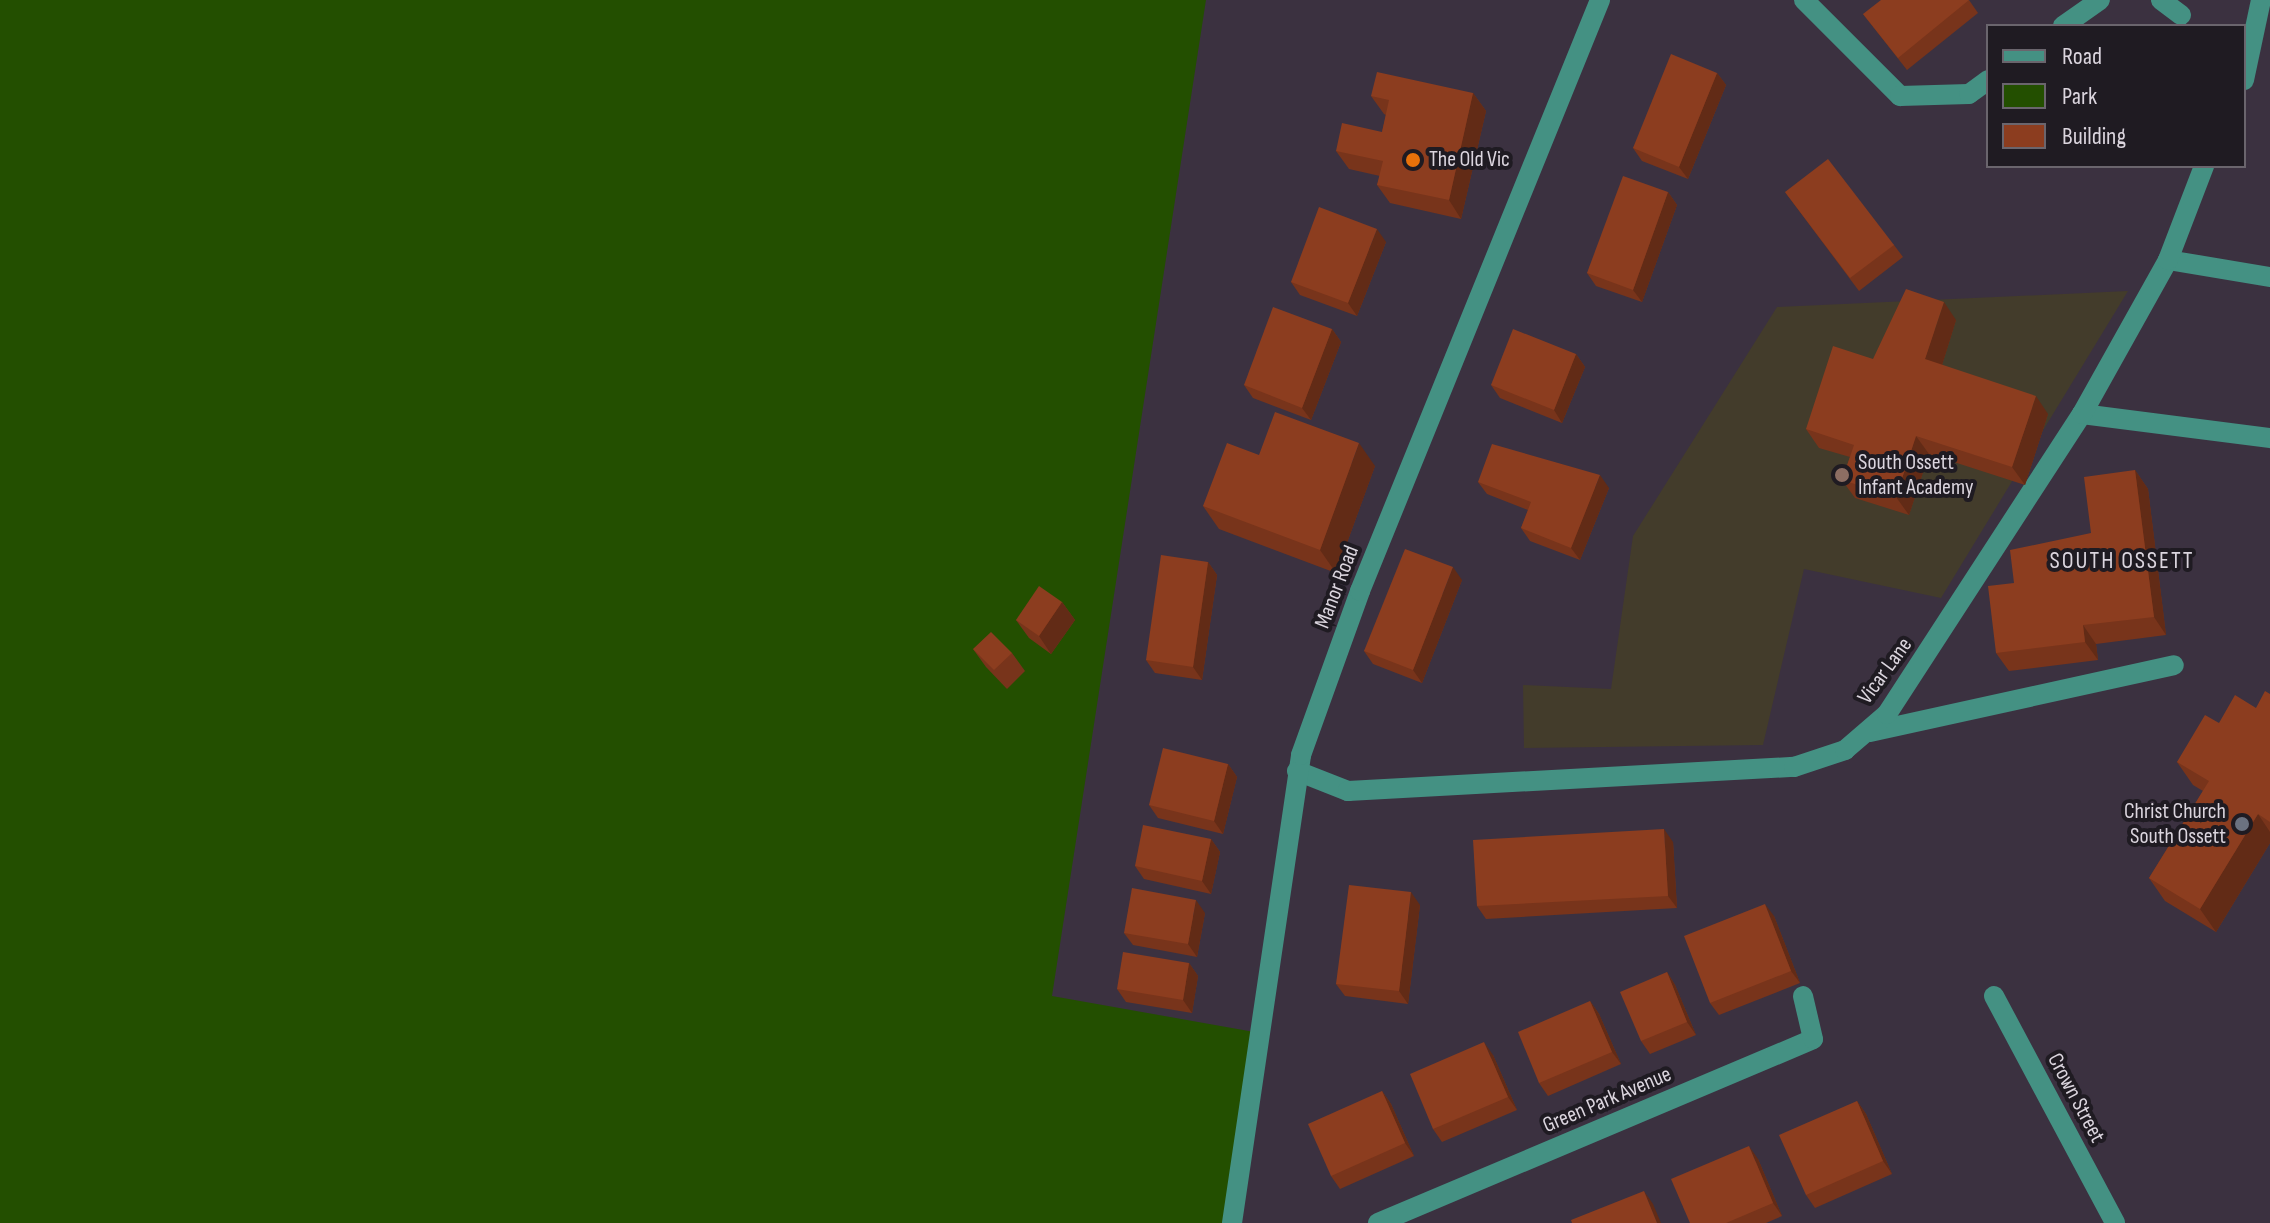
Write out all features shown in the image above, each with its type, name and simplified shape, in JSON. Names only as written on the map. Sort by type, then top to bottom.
[{"type":"street","name":"Manor Road","points":[[1232,1223],[1297,771],[1360,591],[1600,0]]},
{"type":"street","points":[[1804,0],[1900,96],[1969,94],[1986,81]]},
{"type":"street","points":[[2066,24],[2100,0]]},
{"type":"street","points":[[2161,0],[2181,15]]},
{"type":"street","points":[[2246,71],[2261,0]]},
{"type":"street","name":"Vicar Lane","points":[[1297,771],[1348,791],[1794,767],[1845,750],[1866,732],[1918,669],[2082,414],[2168,260],[2203,168]]},
{"type":"street","points":[[2168,260],[2270,277]]},
{"type":"street","points":[[2082,414],[2270,438]]},
{"type":"street","points":[[1866,732],[2174,665]]},
{"type":"street","name":"Green Park Avenue","points":[[1378,1223],[1813,1039],[1803,996]]},
{"type":"street","name":"Crown Street","points":[[1994,996],[2115,1223]]},
{"type":"shaded area","name":"South Ossett Infant Academy","points":[[2128,291],[1941,598],[1804,569],[1763,745],[1524,748],[1523,685],[1611,689],[1633,536],[1777,307]]},
{"type":"green space","points":[[0,0],[1206,0],[1052,996],[1260,1033],[1232,1223],[0,1223]]},
{"type":"building","points":[[1881,0],[1969,0],[1898,58],[1863,14]]},
{"type":"building","points":[[1671,54],[1717,73],[1679,167],[1633,148]]},
{"type":"building","name":"The Old Vic","points":[[1377,72],[1473,93],[1449,200],[1377,185],[1383,161],[1336,151],[1342,123],[1382,132],[1389,100],[1371,96]]},
{"type":"building","points":[[1828,159],[1894,245],[1850,278],[1785,192]]},
{"type":"building","points":[[1623,176],[1668,192],[1633,290],[1587,273]]},
{"type":"building","points":[[1319,207],[1377,229],[1348,303],[1291,282]]},
{"type":"building","points":[[1906,289],[1944,302],[1925,359],[2036,396],[2012,467],[1916,436],[1896,497],[1842,480],[1854,445],[1806,429],[1833,346],[1873,359]]},
{"type":"building","points":[[1273,307],[1332,329],[1302,408],[1244,385]]},
{"type":"building","points":[[1513,329],[1576,354],[1554,410],[1491,385]]},
{"type":"building","points":[[1275,412],[1359,443],[1320,550],[1203,506],[1227,443],[1259,455]]},
{"type":"building","points":[[1492,444],[1600,475],[1571,548],[1521,528],[1531,502],[1478,482]]},
{"type":"building","points":[[2135,470],[2154,617],[2083,625],[2085,642],[1996,653],[1988,586],[2014,583],[2010,550],[2091,533],[2084,477]]},
{"type":"building","points":[[1405,549],[1453,567],[1413,670],[1364,651]]},
{"type":"building","points":[[1161,555],[1208,562],[1193,667],[1146,660]]},
{"type":"building","points":[[1039,586],[1062,602],[1039,636],[1016,620]]},
{"type":"building","points":[[991,632],[1012,653],[994,670],[973,649]]},
{"type":"building","points":[[2265,691],[2270,694],[2270,822],[2258,814],[2200,909],[2149,878],[2209,781],[2177,762],[2205,715],[2219,723],[2235,695],[2256,708]]},
{"type":"building","points":[[1163,748],[1228,764],[1214,821],[1149,805]]},
{"type":"building","points":[[1143,825],[1211,839],[1202,881],[1135,866]]},
{"type":"building","points":[[1664,829],[1668,896],[1477,906],[1473,840]]},
{"type":"building","points":[[1349,885],[1411,892],[1399,991],[1336,984]]},
{"type":"building","points":[[1132,888],[1196,900],[1188,944],[1124,933]]},
{"type":"building","points":[[1765,904],[1791,971],[1710,1003],[1684,936]]},
{"type":"building","points":[[1123,952],[1189,963],[1183,1000],[1117,989]]},
{"type":"building","points":[[1667,972],[1687,1022],[1641,1041],[1620,992]]},
{"type":"building","points":[[1590,1001],[1612,1052],[1539,1083],[1518,1032]]},
{"type":"building","points":[[1484,1042],[1508,1097],[1433,1129],[1410,1074]]},
{"type":"building","points":[[1382,1091],[1405,1143],[1331,1176],[1308,1124]]},
{"type":"building","points":[[1857,1101],[1883,1161],[1806,1195],[1779,1135]]},
{"type":"building","points":[[1749,1146],[1773,1203],[1726,1223],[1690,1223],[1671,1179]]},
{"type":"building","points":[[1644,1191],[1657,1223],[1572,1223],[1571,1220]]},
{"type":"place","name":"The Old Vic","points":[[1413,160]]},
{"type":"place","name":"South Ossett Infant Academy","points":[[1842,475]]},
{"type":"place","name":"Christ Church South Ossett","points":[[2242,824]]},
{"type":"district","name":"SOUTH OSSETT","points":[[2122,561]]}]
